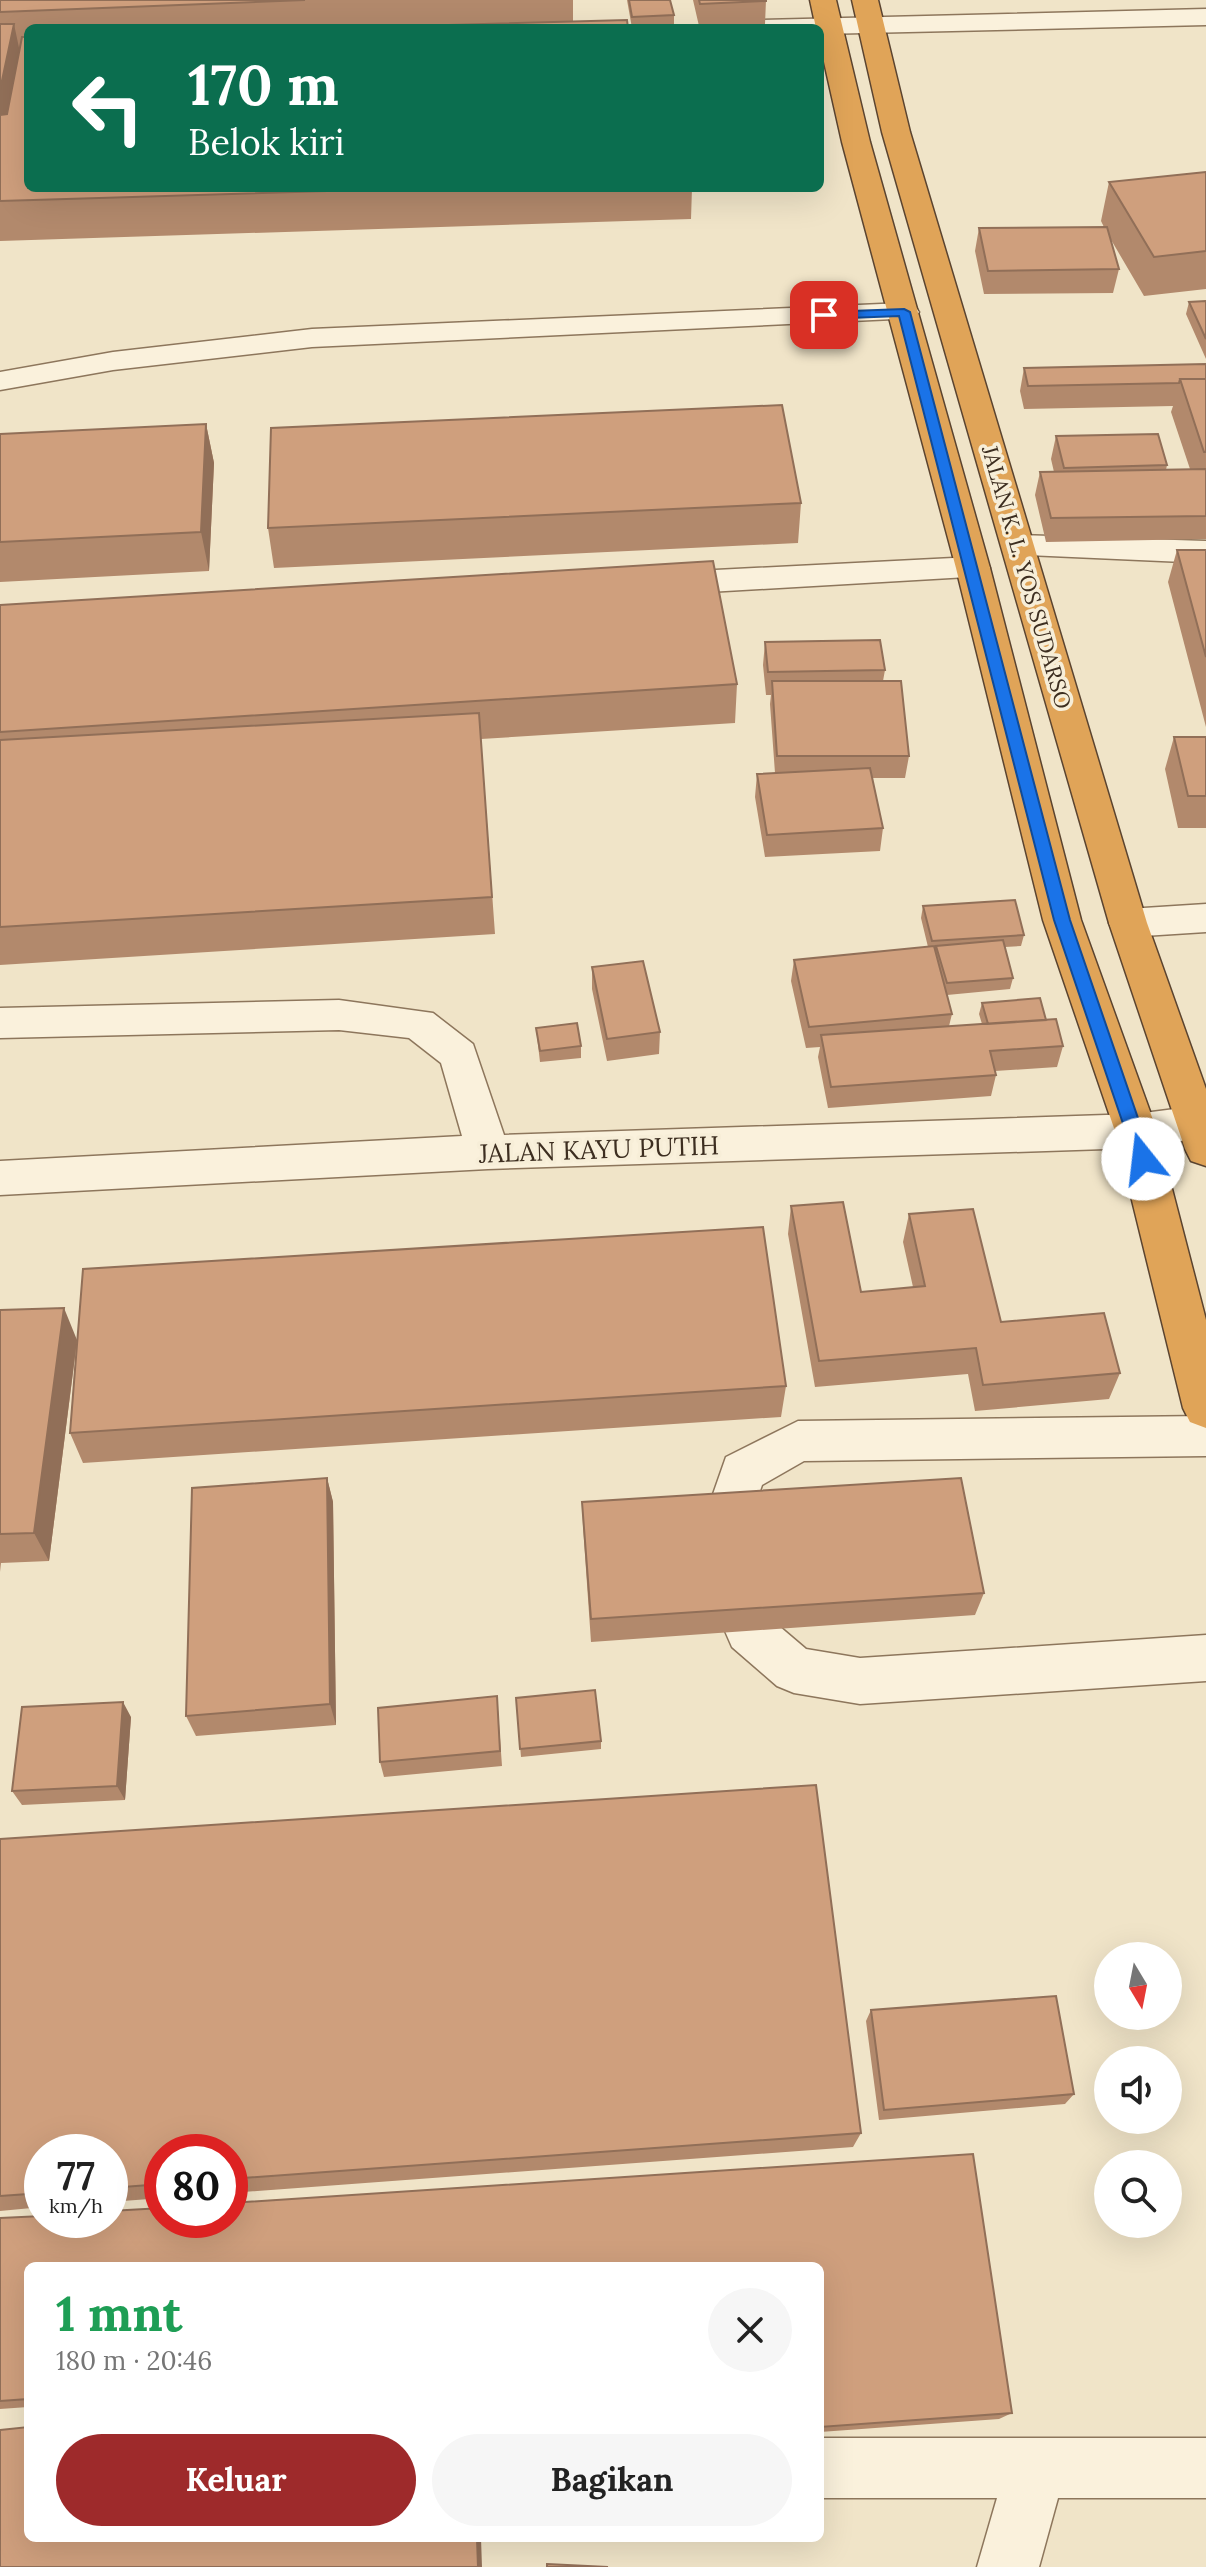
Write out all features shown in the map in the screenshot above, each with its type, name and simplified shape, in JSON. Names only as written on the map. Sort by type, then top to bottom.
[{"type":"highway","name":"JALAN K. L. YOS SUDARSO","points":[[826,12],[856,142],[973,568],[1062,920],[1192,1297],[1206,1408]]},
{"type":"highway","name":"JALAN K. L. YOS SUDARSO","points":[[868,12],[896,132],[1128,923],[1202,1136]]},
{"type":"street","points":[[777,24],[826,12],[942,11],[1206,17]]},
{"type":"street","points":[[0,381],[113,361],[312,338],[904,312]]},
{"type":"street","points":[[1019,546],[1206,552]]},
{"type":"street","points":[[621,586],[973,568]]},
{"type":"street","points":[[1128,923],[1206,918]]},
{"type":"street","points":[[0,1023],[339,1015],[419,1024],[459,1055],[488,1152]]},
{"type":"street","name":"JALAN KAYU PUTIH","points":[[0,1178],[488,1152],[1136,1131],[1202,1136]]},
{"type":"street","points":[[729,1517],[742,1472],[798,1441],[1206,1436]]},
{"type":"street","points":[[749,1631],[794,1670],[860,1681],[1206,1658]]},
{"type":"street","points":[[824,2468],[1206,2468]]},
{"type":"street","points":[[1008,2567],[1036,2469]]},
{"type":"building","points":[[0,0],[305,0],[0,12]]},
{"type":"building","points":[[629,0],[670,0],[674,15],[632,17]]},
{"type":"building","points":[[699,0],[766,0],[766,1],[700,4]]},
{"type":"building","points":[[627,20],[628,24],[485,24]]},
{"type":"building","points":[[0,24],[14,24],[0,90]]},
{"type":"building","points":[[24,37],[24,192],[294,192],[0,201],[0,115],[7,114]]},
{"type":"building","points":[[1206,172],[1206,251],[1154,257],[1109,182]]},
{"type":"building","points":[[1107,227],[1119,269],[988,271],[979,228]]},
{"type":"building","points":[[1206,301],[1206,339],[1189,302]]},
{"type":"building","points":[[1206,364],[1206,379],[1180,379],[1179,383],[1028,386],[1024,368]]},
{"type":"building","points":[[1180,379],[1206,379],[1206,452],[1204,452]]},
{"type":"building","points":[[782,405],[801,503],[268,528],[271,428]]},
{"type":"building","points":[[206,424],[201,532],[0,542],[0,434]]},
{"type":"building","points":[[1158,434],[1167,465],[1064,468],[1056,436]]},
{"type":"building","points":[[1206,469],[1206,516],[1051,518],[1040,472]]},
{"type":"building","points":[[1177,550],[1206,550],[1206,657]]},
{"type":"building","points":[[713,561],[737,684],[0,732],[0,605]]},
{"type":"building","points":[[880,640],[885,670],[768,672],[765,642]]},
{"type":"building","points":[[772,681],[901,681],[909,756],[777,756]]},
{"type":"building","points":[[479,713],[492,897],[0,927],[0,740]]},
{"type":"building","points":[[1174,737],[1206,737],[1206,796],[1188,796]]},
{"type":"building","points":[[870,768],[883,828],[767,835],[757,774]]},
{"type":"building","points":[[1015,900],[1024,935],[932,941],[923,906]]},
{"type":"building","points":[[1003,940],[1013,978],[947,983],[936,946]]},
{"type":"building","points":[[934,946],[952,1014],[809,1027],[794,960]]},
{"type":"building","points":[[643,961],[660,1032],[607,1039],[592,967]]},
{"type":"building","points":[[1040,998],[1046,1020],[988,1024],[982,1003]]},
{"type":"building","points":[[1056,1019],[1063,1046],[990,1051],[996,1075],[831,1087],[821,1035]]},
{"type":"building","points":[[577,1023],[581,1046],[540,1051],[536,1028]]},
{"type":"building","points":[[843,1202],[861,1292],[925,1286],[909,1214],[973,1209],[1001,1322],[1104,1313],[1120,1373],[983,1385],[976,1348],[819,1361],[791,1206]]},
{"type":"building","points":[[763,1227],[786,1386],[70,1433],[83,1269]]},
{"type":"building","points":[[64,1308],[34,1533],[0,1534],[0,1310]]},
{"type":"building","points":[[327,1478],[330,1704],[186,1716],[192,1488]]},
{"type":"building","points":[[961,1478],[984,1593],[591,1619],[582,1502]]},
{"type":"building","points":[[595,1690],[601,1741],[520,1749],[516,1698]]},
{"type":"building","points":[[497,1696],[500,1751],[380,1762],[378,1708]]},
{"type":"building","points":[[123,1702],[117,1786],[12,1791],[22,1707]]},
{"type":"building","points":[[816,1785],[861,2133],[248,2178],[248,2134],[144,2134],[144,2185],[128,2187],[128,2134],[24,2134],[24,2194],[0,2196],[0,1839]]},
{"type":"building","points":[[1056,1996],[1074,2094],[884,2110],[871,2010]]},
{"type":"building","points":[[973,2154],[1012,2413],[824,2427],[824,2262],[24,2262],[24,2399],[0,2401],[0,2218],[24,2217],[24,2238],[128,2238],[128,2210],[144,2209],[144,2238],[248,2238],[248,2202]]},
{"type":"building","points":[[24,2427],[24,2542],[477,2542],[478,2567],[0,2567],[0,2430]]},
{"type":"building","points":[[547,2564],[608,2567],[547,2567]]},
{"type":"route","points":[[824,315],[904,312],[1062,920],[1143,1159]]}]
